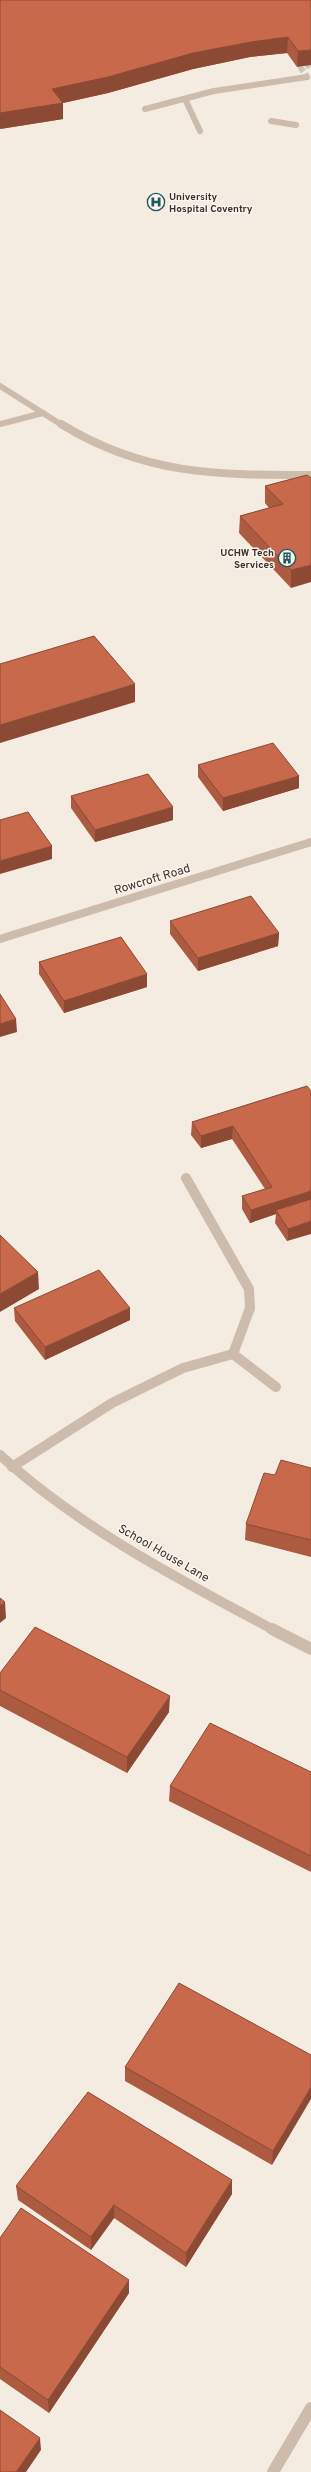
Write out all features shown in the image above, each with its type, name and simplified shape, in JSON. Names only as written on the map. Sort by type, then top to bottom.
[{"type":"street","points":[[145,109],[214,92],[307,77]]},
{"type":"street","points":[[185,99],[200,131]]},
{"type":"street","points":[[271,121],[296,125]]},
{"type":"street","points":[[0,386],[88,440],[141,461],[219,474],[311,475]]},
{"type":"street","points":[[0,424],[43,413]]},
{"type":"street","name":"Rowcroft Road","points":[[0,939],[311,842]]},
{"type":"street","points":[[186,1178],[249,1289],[250,1308],[233,1354]]},
{"type":"street","points":[[233,1354],[276,1387]]},
{"type":"street","points":[[12,1467],[112,1403],[183,1368],[233,1354]]},
{"type":"street","name":"School House Lane","points":[[0,1455],[12,1467],[90,1525],[260,1624],[311,1649]]},
{"type":"street","points":[[273,2472],[311,2408]]},
{"type":"building","points":[[0,0],[311,0],[311,50],[298,51],[288,37],[251,42],[193,53],[108,77],[52,89],[63,103],[0,113]]},
{"type":"building","name":"UCHW Tech Services","points":[[307,475],[311,478],[311,565],[291,570],[240,516],[283,504],[265,486]]},
{"type":"building","points":[[94,636],[135,684],[0,725],[0,664]]},
{"type":"building","points":[[273,743],[299,776],[223,798],[198,765]]},
{"type":"building","points":[[148,774],[173,807],[95,830],[71,796]]},
{"type":"building","points":[[28,812],[52,846],[0,861],[0,820]]},
{"type":"building","points":[[251,896],[279,933],[198,958],[170,921]]},
{"type":"building","points":[[121,937],[147,974],[64,1001],[39,962]]},
{"type":"building","points":[[0,994],[16,1019],[0,1024]]},
{"type":"building","points":[[307,1086],[311,1091],[311,1191],[251,1210],[242,1196],[272,1187],[233,1126],[201,1136],[192,1122]]},
{"type":"building","points":[[311,1199],[311,1221],[288,1229],[276,1210]]},
{"type":"building","points":[[0,1235],[38,1272],[0,1294]]},
{"type":"building","points":[[99,1270],[130,1308],[45,1347],[14,1308]]},
{"type":"building","points":[[281,1460],[311,1468],[311,1540],[246,1524],[264,1473],[275,1475]]},
{"type":"building","points":[[0,1598],[5,1602],[0,1606]]},
{"type":"building","points":[[35,1627],[170,1696],[127,1757],[0,1690],[0,1673]]},
{"type":"building","points":[[210,1723],[311,1772],[311,1856],[170,1786]]},
{"type":"building","points":[[179,1983],[311,2055],[311,2087],[273,2151],[125,2067]]},
{"type":"building","points":[[88,2092],[232,2180],[186,2253],[114,2205],[91,2237],[16,2186]]},
{"type":"building","points":[[21,2208],[129,2280],[48,2400],[0,2367],[0,2238]]},
{"type":"building","points":[[0,2410],[40,2438],[16,2472],[0,2472]]},
{"type":"tunnel","points":[[311,64],[301,68],[307,77],[311,77]]},
{"type":"place","name":"University Hospital Coventry","points":[[156,202]]},
{"type":"place","name":"UCHW Tech Services","points":[[287,558]]}]
